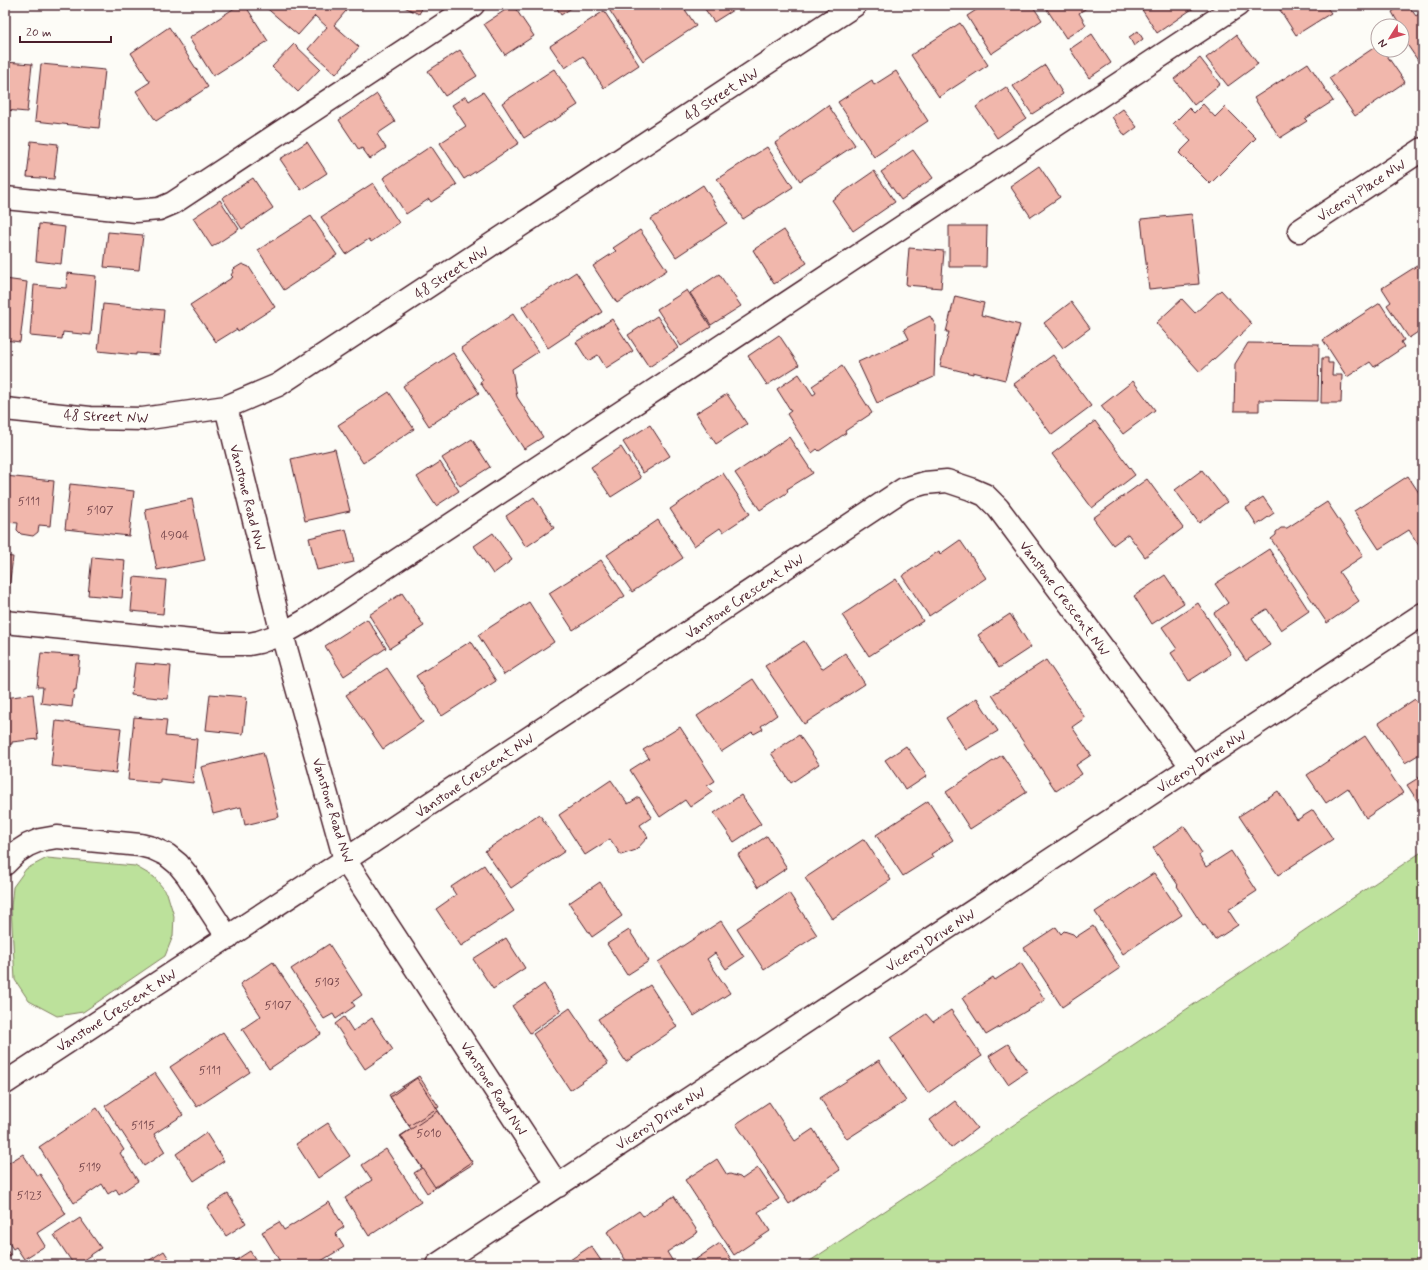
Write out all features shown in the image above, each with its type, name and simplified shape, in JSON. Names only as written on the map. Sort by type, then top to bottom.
[{"type":"street","points":[[5,198],[136,211],[159,209],[172,202],[473,5]]},
{"type":"street","name":"48 Street NW","points":[[5,409],[90,418],[142,419],[226,407],[278,385],[831,11],[855,5]]},
{"type":"street","points":[[5,622],[222,644],[249,644],[282,634],[311,617],[1238,5]]},
{"type":"street","name":"Viceroy Place NW","points":[[1299,231],[1423,149]]},
{"type":"street","name":"Vanstone Road NW","points":[[226,407],[282,634],[345,860],[558,1186]]},
{"type":"street","name":"Vanstone Crescent NW","points":[[5,1083],[228,938],[904,490],[925,483],[948,482],[971,489],[985,495],[998,508],[1192,767]]},
{"type":"street","name":"Viceroy Drive NW","points":[[437,1265],[1423,614]]},
{"type":"street","points":[[5,864],[17,852],[28,845],[40,840],[57,837],[140,845],[152,848],[168,855],[178,864],[187,875],[228,938]]},
{"type":"green space","points":[[1423,851],[1423,1265],[804,1265]]},
{"type":"green space","points":[[47,858],[135,866],[154,877],[167,893],[174,916],[173,936],[165,956],[83,1012],[57,1016],[29,1001],[15,980],[11,907],[13,887],[26,869]]},
{"type":"building","points":[[239,5],[245,5],[268,41],[213,76],[189,38]]},
{"type":"building","points":[[263,5],[351,5],[334,25],[359,47],[336,74],[308,49],[327,27],[315,16],[298,35]]},
{"type":"building","points":[[400,5],[424,5],[419,14]]},
{"type":"building","points":[[513,5],[534,36],[505,55],[484,24]]},
{"type":"building","points":[[555,5],[576,5],[561,15]]},
{"type":"building","points":[[613,5],[682,5],[696,26],[643,61],[608,8]]},
{"type":"building","points":[[702,5],[741,5],[714,22]]},
{"type":"building","points":[[984,5],[1032,5],[1042,20],[991,54],[967,16]]},
{"type":"building","points":[[1044,5],[1091,5],[1079,13],[1086,25],[1066,38]]},
{"type":"building","points":[[1139,5],[1198,5],[1157,33]]},
{"type":"building","points":[[1282,5],[1325,5],[1331,13],[1296,35],[1278,7]]},
{"type":"building","points":[[1402,5],[1408,5],[1416,16],[1423,11],[1423,68],[1410,49],[1410,18],[1395,18],[1392,12]]},
{"type":"building","points":[[604,11],[639,65],[604,88],[583,56],[565,68],[550,46]]},
{"type":"building","points":[[960,23],[988,65],[939,97],[911,55]]},
{"type":"building","points":[[169,27],[208,87],[156,121],[136,91],[150,82],[131,53]]},
{"type":"building","points":[[1138,31],[1143,39],[1134,46],[1129,37]]},
{"type":"building","points":[[1092,34],[1111,63],[1089,78],[1070,49]]},
{"type":"building","points":[[1236,35],[1258,64],[1228,86],[1206,58]]},
{"type":"building","points":[[294,44],[320,69],[298,92],[272,67]]},
{"type":"building","points":[[460,50],[477,76],[445,96],[428,71]]},
{"type":"building","points":[[1370,50],[1370,58],[1388,58],[1405,82],[1355,116],[1329,78]]},
{"type":"building","points":[[1200,58],[1220,84],[1194,105],[1174,79]]},
{"type":"building","points":[[5,62],[32,64],[27,112],[5,110]]},
{"type":"building","points":[[1308,63],[1333,101],[1305,119],[1307,121],[1280,138],[1254,98]]},
{"type":"building","points":[[41,64],[105,70],[99,128],[35,121]]},
{"type":"building","points":[[1045,65],[1063,94],[1032,114],[1013,86]]},
{"type":"building","points":[[554,69],[578,105],[524,138],[502,103]]},
{"type":"building","points":[[896,71],[928,121],[874,157],[838,102],[872,80],[874,85]]},
{"type":"building","points":[[1006,87],[1026,118],[997,138],[976,107]]},
{"type":"building","points":[[483,92],[519,143],[464,179],[440,143],[466,126],[452,105],[466,96],[469,101]]},
{"type":"building","points":[[377,94],[395,122],[377,134],[386,148],[370,159],[362,148],[359,150],[339,120]]},
{"type":"building","points":[[1203,104],[1215,117],[1225,107],[1256,138],[1210,184],[1179,153],[1191,141],[1173,124],[1189,108],[1194,113]]},
{"type":"building","points":[[828,105],[855,145],[800,181],[775,143]]},
{"type":"building","points":[[1123,109],[1137,127],[1125,136],[1112,117]]},
{"type":"building","points":[[31,141],[58,144],[54,179],[27,177]]},
{"type":"building","points":[[307,142],[327,173],[301,190],[280,159]]},
{"type":"building","points":[[431,146],[457,185],[431,202],[429,199],[406,214],[383,178]]},
{"type":"building","points":[[767,147],[793,187],[743,219],[717,179]]},
{"type":"building","points":[[913,150],[933,178],[901,200],[881,172]]},
{"type":"building","points":[[1039,166],[1060,197],[1031,217],[1010,186]]},
{"type":"building","points":[[874,171],[895,202],[853,231],[832,200]]},
{"type":"building","points":[[253,178],[273,208],[242,229],[222,198]]},
{"type":"building","points":[[373,183],[399,223],[371,242],[369,239],[346,254],[321,217]]},
{"type":"building","points":[[703,185],[727,223],[676,257],[651,219]]},
{"type":"building","points":[[220,200],[239,229],[212,247],[193,218]]},
{"type":"building","points":[[1192,214],[1199,284],[1149,289],[1141,219]]},
{"type":"building","points":[[311,216],[337,255],[284,290],[258,250]]},
{"type":"building","points":[[39,224],[65,227],[61,264],[36,261]]},
{"type":"building","points":[[949,226],[987,226],[986,267],[949,267]]},
{"type":"building","points":[[640,230],[667,270],[617,303],[593,266],[616,251],[613,248]]},
{"type":"building","points":[[784,230],[807,263],[774,284],[753,250]]},
{"type":"building","points":[[108,232],[143,235],[139,270],[104,267]]},
{"type":"building","points":[[909,248],[944,251],[941,288],[906,285]]},
{"type":"building","points":[[1423,262],[1423,331],[1418,332],[1409,338],[1387,305],[1391,302],[1382,288]]},
{"type":"building","points":[[242,264],[249,267],[275,307],[238,331],[237,329],[216,342],[190,305],[233,277],[231,275],[233,272],[232,270]]},
{"type":"building","points":[[576,272],[602,312],[548,348],[522,307]]},
{"type":"building","points":[[67,273],[96,276],[91,335],[63,332],[62,339],[30,336],[34,285],[66,288]]},
{"type":"building","points":[[719,274],[741,306],[711,325],[690,293]]},
{"type":"building","points":[[5,279],[27,282],[20,342],[5,340]]},
{"type":"building","points":[[687,290],[711,327],[681,346],[657,309]]},
{"type":"building","points":[[1221,290],[1252,324],[1200,372],[1156,323],[1182,299],[1195,313]]},
{"type":"building","points":[[955,296],[984,303],[981,315],[1020,325],[1005,380],[940,366],[949,332],[946,332]]},
{"type":"building","points":[[1071,302],[1090,328],[1063,348],[1044,323]]},
{"type":"building","points":[[1380,303],[1404,340],[1401,342],[1404,347],[1374,367],[1370,362],[1347,377],[1323,340]]},
{"type":"building","points":[[103,304],[164,310],[160,355],[136,353],[136,355],[98,351]]},
{"type":"building","points":[[513,314],[538,352],[512,369],[517,397],[543,437],[524,449],[480,382],[483,380],[461,348]]},
{"type":"building","points":[[657,316],[678,348],[649,367],[628,335]]},
{"type":"building","points":[[930,316],[936,326],[934,377],[877,403],[858,362],[909,339],[904,329]]},
{"type":"building","points":[[612,319],[633,351],[606,368],[598,355],[588,361],[576,342]]},
{"type":"building","points":[[779,335],[799,365],[767,385],[748,356]]},
{"type":"building","points":[[1248,343],[1319,344],[1318,401],[1259,400],[1259,411],[1234,411],[1235,364]]},
{"type":"building","points":[[453,353],[479,393],[429,426],[403,386]]},
{"type":"building","points":[[1053,355],[1091,406],[1052,435],[1014,384]]},
{"type":"building","points":[[1322,358],[1328,358],[1328,363],[1333,363],[1332,375],[1342,375],[1341,403],[1321,403]]},
{"type":"building","points":[[842,366],[872,413],[819,451],[817,449],[812,453],[787,414],[791,411],[777,389],[799,374],[813,395],[816,393],[812,386]]},
{"type":"building","points":[[1133,381],[1155,410],[1123,434],[1101,406]]},
{"type":"building","points":[[389,392],[414,429],[363,463],[338,425]]},
{"type":"building","points":[[727,394],[747,424],[716,444],[696,413]]},
{"type":"building","points":[[1095,421],[1135,475],[1092,508],[1052,454]]},
{"type":"building","points":[[650,425],[670,456],[643,473],[623,442]]},
{"type":"building","points":[[789,437],[813,473],[787,489],[788,492],[760,510],[735,473]]},
{"type":"building","points":[[472,439],[490,467],[460,486],[442,458]]},
{"type":"building","points":[[621,447],[641,478],[611,497],[591,467]]},
{"type":"building","points":[[335,449],[350,511],[305,521],[291,459]]},
{"type":"building","points":[[440,462],[459,491],[436,506],[417,477]]},
{"type":"building","points":[[1202,470],[1227,502],[1199,523],[1175,490]]},
{"type":"building","points":[[723,473],[750,514],[723,532],[720,528],[694,546],[670,509]]},
{"type":"building","points":[[5,476],[54,481],[50,526],[39,525],[38,532],[33,536],[21,534],[17,530],[18,523],[5,522]]},
{"type":"building","points":[[1408,476],[1423,499],[1423,552],[1409,530],[1379,549],[1354,511]]},
{"type":"building","points":[[1147,479],[1183,528],[1145,557],[1128,534],[1113,545],[1093,518]]},
{"type":"building","points":[[70,484],[134,491],[129,536],[65,529]]},
{"type":"building","points":[[534,497],[554,528],[526,547],[506,516]]},
{"type":"building","points":[[1263,497],[1274,513],[1257,525],[1246,508]]},
{"type":"building","points":[[192,499],[205,560],[157,570],[145,509]]},
{"type":"building","points":[[1327,502],[1363,556],[1339,572],[1359,601],[1327,623],[1271,539],[1281,528],[1287,528]]},
{"type":"building","points":[[658,520],[683,558],[632,592],[607,555]]},
{"type":"building","points":[[346,529],[354,562],[317,570],[309,538]]},
{"type":"building","points":[[493,533],[512,560],[493,574],[474,546]]},
{"type":"building","points":[[960,540],[986,578],[929,616],[902,576],[939,551],[940,554]]},
{"type":"building","points":[[1269,549],[1309,611],[1281,630],[1267,609],[1252,618],[1270,645],[1246,661],[1214,613],[1228,603],[1215,584]]},
{"type":"building","points":[[5,556],[13,557],[8,595],[5,595]]},
{"type":"building","points":[[92,557],[125,560],[122,598],[88,595]]},
{"type":"building","points":[[601,560],[625,596],[573,630],[549,593]]},
{"type":"building","points":[[1165,575],[1184,603],[1152,624],[1134,596]]},
{"type":"building","points":[[134,577],[166,580],[163,614],[131,611]]},
{"type":"building","points":[[896,579],[923,621],[869,656],[842,615]]},
{"type":"building","points":[[402,593],[424,626],[390,648],[369,615]]},
{"type":"building","points":[[529,602],[554,642],[504,675],[478,635]]},
{"type":"building","points":[[1198,603],[1231,654],[1189,681],[1171,653],[1177,649],[1162,627]]},
{"type":"building","points":[[1010,614],[1031,647],[999,668],[978,635]]},
{"type":"building","points":[[367,619],[386,648],[344,676],[325,646]]},
{"type":"building","points":[[471,641],[496,681],[442,716],[416,676]]},
{"type":"building","points":[[804,641],[822,669],[845,653],[865,684],[804,724],[765,666]]},
{"type":"building","points":[[41,653],[80,656],[76,690],[74,690],[72,707],[41,703],[43,687],[37,687]]},
{"type":"building","points":[[1046,660],[1085,718],[1072,727],[1091,755],[1076,765],[1082,774],[1056,791],[992,695]]},
{"type":"building","points":[[135,663],[171,666],[168,699],[131,695]]},
{"type":"building","points":[[387,668],[423,722],[383,749],[346,695]]},
{"type":"building","points":[[753,679],[777,715],[761,726],[763,729],[754,734],[752,732],[721,752],[697,716]]},
{"type":"building","points":[[33,694],[38,739],[12,742],[12,744],[5,745],[5,698]]},
{"type":"building","points":[[210,694],[247,697],[243,734],[206,730]]},
{"type":"building","points":[[1423,697],[1423,752],[1405,763],[1379,723],[1415,699],[1416,701]]},
{"type":"building","points":[[977,698],[998,731],[966,750],[946,718]]},
{"type":"building","points":[[134,717],[167,720],[165,736],[197,739],[193,783],[160,779],[160,783],[128,780]]},
{"type":"building","points":[[56,721],[121,728],[116,773],[51,766]]},
{"type":"building","points":[[680,727],[715,781],[707,786],[712,792],[690,807],[685,800],[660,817],[630,770],[649,758],[643,750]]},
{"type":"building","points":[[799,735],[819,764],[791,783],[771,753]]},
{"type":"building","points":[[1365,736],[1403,793],[1366,818],[1348,788],[1326,803],[1307,775]]},
{"type":"building","points":[[906,746],[927,776],[906,790],[885,760]]},
{"type":"building","points":[[263,752],[279,817],[245,825],[241,807],[213,814],[201,767]]},
{"type":"building","points":[[1002,755],[1027,792],[970,829],[946,792]]},
{"type":"building","points":[[1423,775],[1423,809],[1407,785]]},
{"type":"building","points":[[611,780],[628,804],[639,797],[652,817],[640,825],[648,837],[636,850],[621,855],[610,839],[585,855],[559,815]]},
{"type":"building","points":[[1278,791],[1297,820],[1313,810],[1333,839],[1278,875],[1239,816]]},
{"type":"building","points":[[741,795],[761,824],[734,842],[714,813]]},
{"type":"building","points":[[928,801],[953,840],[931,854],[933,857],[903,876],[876,835]]},
{"type":"building","points":[[539,814],[565,851],[511,888],[485,851]]},
{"type":"building","points":[[1184,826],[1202,853],[1199,855],[1206,867],[1231,851],[1257,891],[1228,910],[1238,925],[1215,940],[1205,925],[1203,926],[1153,848]]},
{"type":"building","points":[[767,836],[787,868],[758,887],[738,855]]},
{"type":"building","points":[[864,839],[891,880],[832,919],[805,878]]},
{"type":"building","points":[[484,865],[514,911],[461,946],[436,909],[456,895],[451,887]]},
{"type":"building","points":[[1154,873],[1182,915],[1123,954],[1095,912]]},
{"type":"building","points":[[600,882],[622,916],[592,937],[569,903]]},
{"type":"building","points":[[789,893],[817,935],[764,970],[737,928]]},
{"type":"building","points":[[721,921],[744,957],[726,969],[715,953],[707,959],[730,993],[694,1016],[658,962]]},
{"type":"building","points":[[1093,926],[1120,968],[1062,1007],[1024,948],[1056,927],[1061,934],[1064,931],[1073,934],[1076,937]]},
{"type":"building","points":[[629,930],[649,961],[627,975],[607,944]]},
{"type":"building","points":[[506,938],[525,968],[493,989],[473,959]]},
{"type":"building","points":[[329,944],[362,995],[352,1002],[355,1006],[336,1019],[333,1014],[324,1019],[291,969]]},
{"type":"building","points":[[273,962],[321,1034],[269,1069],[242,1029],[261,1016],[240,984]]},
{"type":"building","points":[[1021,963],[1045,1000],[986,1035],[962,998],[993,977],[995,980]]},
{"type":"building","points":[[544,984],[561,1011],[530,1033],[512,1006]]},
{"type":"building","points":[[650,985],[677,1027],[626,1062],[598,1019]]},
{"type":"building","points":[[570,1008],[608,1064],[570,1090],[533,1034]]},
{"type":"building","points":[[951,1010],[982,1056],[928,1093],[891,1038],[926,1014],[933,1022]]},
{"type":"building","points":[[344,1017],[353,1031],[372,1018],[393,1050],[365,1069],[335,1024]]},
{"type":"building","points":[[223,1032],[250,1072],[197,1107],[170,1067]]},
{"type":"building","points":[[1008,1044],[1027,1071],[1008,1084],[989,1056]]},
{"type":"building","points":[[879,1060],[906,1101],[847,1139],[820,1098]]},
{"type":"building","points":[[155,1073],[183,1115],[154,1134],[165,1152],[144,1166],[105,1106]]},
{"type":"building","points":[[419,1076],[439,1107],[409,1126],[389,1095]]},
{"type":"building","points":[[417,1078],[473,1164],[427,1193],[414,1173],[422,1168],[400,1136],[411,1129],[390,1097]]},
{"type":"building","points":[[955,1101],[977,1128],[951,1148],[930,1120]]},
{"type":"building","points":[[769,1102],[795,1141],[813,1129],[840,1170],[789,1204],[736,1124]]},
{"type":"building","points":[[97,1108],[124,1150],[120,1153],[138,1181],[119,1194],[116,1189],[108,1194],[102,1184],[74,1203],[39,1147]]},
{"type":"building","points":[[438,1111],[472,1162],[435,1187],[401,1136]]},
{"type":"building","points":[[328,1123],[350,1156],[318,1178],[296,1144]]},
{"type":"building","points":[[206,1133],[224,1161],[194,1181],[176,1154]]},
{"type":"building","points":[[386,1149],[421,1202],[369,1236],[345,1198],[372,1180],[362,1165]]},
{"type":"building","points":[[23,1154],[37,1176],[40,1174],[66,1214],[37,1233],[45,1246],[24,1259],[16,1247],[13,1249],[5,1237],[5,1165]]},
{"type":"building","points":[[717,1159],[727,1175],[730,1174],[742,1179],[758,1168],[779,1199],[758,1212],[770,1231],[734,1255],[685,1180]]},
{"type":"building","points":[[228,1194],[246,1223],[226,1236],[207,1207]]},
{"type":"building","points":[[674,1196],[698,1232],[667,1252],[675,1265],[629,1265],[607,1232],[639,1211],[643,1216]]},
{"type":"building","points":[[329,1202],[344,1227],[335,1233],[344,1247],[321,1261],[324,1265],[282,1265],[262,1232],[279,1222],[284,1230]]},
{"type":"building","points":[[80,1218],[101,1248],[74,1265],[54,1235]]},
{"type":"building","points":[[720,1243],[735,1265],[689,1264]]},
{"type":"building","points":[[591,1246],[604,1265],[559,1265],[566,1260],[567,1262]]},
{"type":"building","points":[[5,1247],[11,1256],[5,1259]]},
{"type":"building","points":[[164,1251],[173,1265],[146,1265],[145,1263]]},
{"type":"building","points":[[250,1251],[259,1265],[228,1265]]}]
